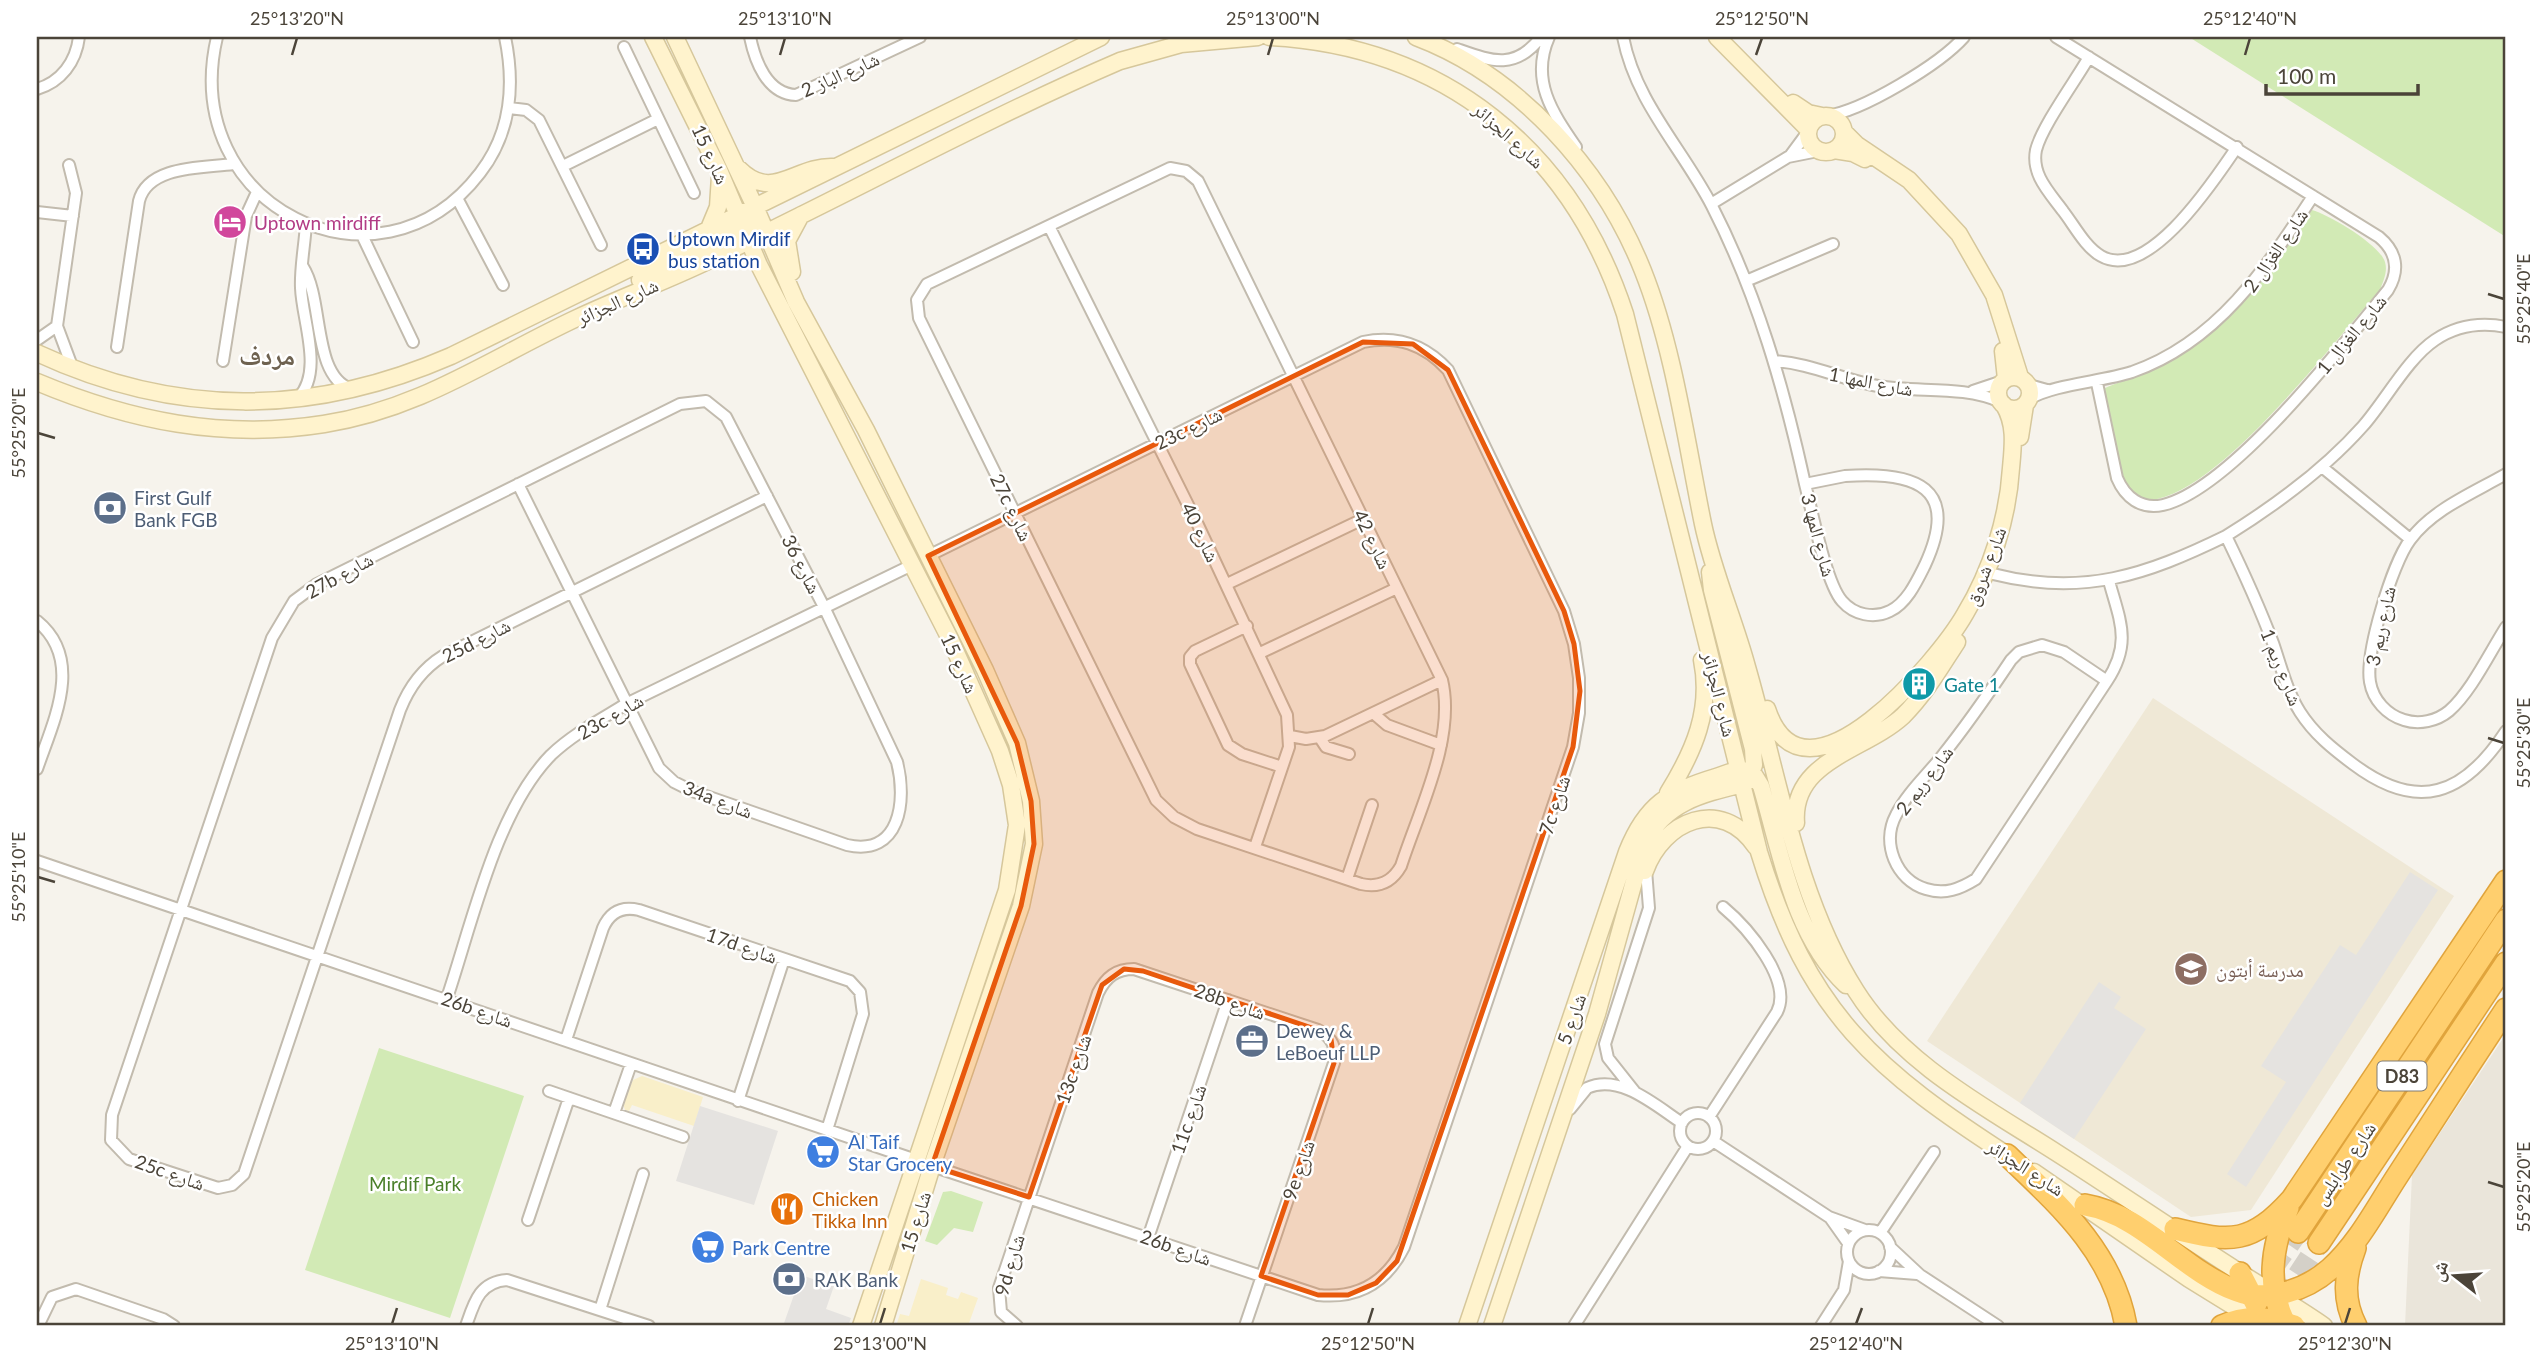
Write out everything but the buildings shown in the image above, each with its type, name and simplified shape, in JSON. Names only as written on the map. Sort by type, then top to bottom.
[{"type":"highway","points":[[2175,1229],[2220,1239],[2242,1237],[2266,1225],[2292,1199],[2506,881]]},
{"type":"highway","name":"شارع طرابلس","points":[[2298,1232],[2506,920]]},
{"type":"highway","name":"شارع طرابلس","points":[[2319,1243],[2506,963]]},
{"type":"highway","points":[[2085,1205],[2121,1217],[2221,1284],[2254,1296],[2275,1294],[2307,1285],[2323,1275],[2361,1234],[2506,1009]]},
{"type":"highway","points":[[2007,1155],[2070,1216],[2095,1249],[2116,1289],[2126,1326]]},
{"type":"highway","points":[[2271,1324],[2275,1294],[2273,1252],[2292,1199]]},
{"type":"highway","points":[[2356,1326],[2346,1300],[2346,1280],[2361,1234]]},
{"type":"highway","points":[[2240,1273],[2271,1324]]},
{"type":"highway","points":[[2222,1326],[2271,1324]]},
{"type":"main road","name":"شارع 15","points":[[653,37],[719,170],[759,265],[950,639],[1003,759],[1016,814],[1017,836],[1010,878],[861,1326]]},
{"type":"main road","name":"شارع 15","points":[[676,37],[796,302],[866,430],[985,670],[1022,759],[1031,801],[1034,844],[1021,906],[932,1166],[883,1326]]},
{"type":"main road","name":"شارع الجزائر","points":[[37,382],[102,407],[162,422],[236,431],[289,428],[355,418],[423,396],[575,318],[717,257],[744,228],[756,209],[1101,37]]},
{"type":"main road","name":"شارع الجزائر","points":[[37,353],[73,369],[137,388],[204,400],[244,403],[295,401],[354,390],[451,356],[708,231],[744,228],[766,231],[985,135],[1101,70],[1140,54],[1181,44],[1258,37]]},
{"type":"main road","name":"شارع الجزائر","points":[[1269,37],[1331,44],[1378,56],[1420,71],[1489,114],[1522,142],[1550,172],[1585,222],[1619,295],[1695,595],[1745,775],[1759,852],[1790,936],[1819,992],[1836,1016],[1876,1060],[1902,1082],[2085,1205],[2189,1279],[2271,1324]]},
{"type":"main road","name":"شارع الجزائر","points":[[1416,37],[1434,43],[1472,65],[1517,97],[1557,135],[1586,169],[1626,234],[1650,292],[1712,558],[1746,662],[1798,853],[1825,933],[1858,995],[1903,1045],[1954,1086],[2324,1326]]},
{"type":"main road","points":[[1717,37],[1808,131],[1810,144],[1826,151],[1842,143],[1843,129],[1835,119],[1795,105],[1727,37]]},
{"type":"main road","points":[[1808,131],[1814,121],[1824,116]]},
{"type":"main road","name":"شارع شروق","points":[[1746,662],[1758,680],[1777,729],[1795,743],[1810,747],[1828,745],[1863,727],[1930,673],[1976,611],[1993,574],[2014,505],[2021,418],[2019,388],[1994,295],[1959,234],[1909,180],[1857,145],[1843,129]]},
{"type":"main road","name":"شارع شروق","points":[[1826,151],[1858,155],[1892,177],[1924,206],[1954,241],[1972,268],[1992,312],[2005,358],[2019,388]]},
{"type":"main road","points":[[736,166],[753,181],[770,185],[813,167],[839,167]]},
{"type":"main road","points":[[708,231],[718,207],[719,170]]},
{"type":"main road","points":[[796,302],[787,249],[789,235],[801,215]]},
{"type":"main road","points":[[575,318],[598,301],[744,228]]},
{"type":"main road","points":[[717,257],[737,257],[759,265]]},
{"type":"main road","points":[[2002,404],[2012,409],[2019,388]]},
{"type":"main road","name":"شارع شروق","points":[[1798,853],[1796,808],[1801,790],[1811,774],[1889,727],[1913,705],[1974,598],[2000,530],[2009,489],[2013,431],[1998,391],[2019,388]]},
{"type":"main road","points":[[1712,558],[1712,590],[1754,749],[1745,775],[1761,786],[1797,905],[1816,947],[1830,968],[1858,995]]},
{"type":"main road","points":[[1667,795],[1691,754],[1705,701],[1695,595]]},
{"type":"main road","points":[[950,639],[959,647],[974,674],[979,677],[985,670]]},
{"type":"main road","name":"شارع 5","points":[[1467,1326],[1627,852],[1641,823],[1667,795],[1745,775]]},
{"type":"main road","name":"شارع 5","points":[[1492,1326],[1597,1014],[1636,868],[1651,830],[1669,811],[1691,798],[1745,775]]},
{"type":"main road","points":[[1597,1014],[1646,870],[1658,844],[1678,826],[1704,819],[1728,823],[1746,835],[1759,852]]},
{"type":"main road","points":[[977,979],[986,980],[989,985],[978,1036]]},
{"type":"main road","points":[[870,1326],[874,1310],[871,1300]]},
{"type":"street","points":[[37,89],[52,83],[66,70],[76,54],[79,37]]},
{"type":"street","points":[[217,37],[211,70],[211,102],[223,144],[233,164],[257,192],[280,210],[306,223],[333,231],[361,233],[412,224],[457,198],[486,166],[504,128],[509,108],[510,60],[505,37]]},
{"type":"street","name":"شارع الباز 2","points":[[750,37],[768,82],[789,95],[802,93],[920,37]]},
{"type":"street","points":[[1434,43],[1477,58],[1501,61],[1524,54],[1541,37]]},
{"type":"street","points":[[1549,37],[1541,61],[1545,96],[1586,169]]},
{"type":"street","name":"شارع المها 3","points":[[1623,37],[1631,69],[1644,99],[1711,204],[1746,281],[1774,361],[1805,484],[1833,586],[1842,600],[1855,611],[1871,615],[1898,607],[1919,576],[1937,534],[1939,510],[1931,495],[1919,485],[1884,476],[1845,476],[1805,484]]},
{"type":"street","points":[[1824,116],[1853,107],[1930,67],[1964,37]]},
{"type":"street","name":"شارع الغزال 1","points":[[2056,37],[2237,147],[2387,244],[2396,261],[2393,281],[2306,387],[2227,467],[2203,485],[2163,505],[2140,503],[2130,498],[2117,478],[2097,383]]},
{"type":"street","points":[[624,47],[694,193]]},
{"type":"street","points":[[2089,58],[2039,142],[2035,159],[2042,183],[2099,255],[2117,260],[2134,257],[2164,236],[2200,200],[2237,147]]},
{"type":"street","points":[[1843,129],[1853,107]]},
{"type":"street","points":[[509,108],[526,110],[539,120],[601,245]]},
{"type":"street","points":[[563,166],[659,119]]},
{"type":"street","points":[[1788,158],[1808,131]]},
{"type":"street","points":[[1711,204],[1788,158],[1826,151]]},
{"type":"street","points":[[117,347],[139,201],[146,185],[160,176],[233,164]]},
{"type":"street","points":[[69,165],[76,186],[57,326],[73,369]]},
{"type":"street","name":"27c شارع","points":[[1198,181],[1178,168],[1162,170],[935,279],[927,284],[917,300],[919,318],[1156,800],[1185,824],[1361,884]]},
{"type":"street","name":"شارع 42","points":[[1198,181],[1441,680],[1446,706],[1441,744],[1396,874],[1380,885],[1361,884]]},
{"type":"street","points":[[223,361],[246,216],[257,192]]},
{"type":"street","name":"شارع الغزال 2","points":[[2019,388],[2050,390],[2097,383],[2152,363],[2214,324],[2258,279],[2313,196]]},
{"type":"street","points":[[457,198],[503,285]]},
{"type":"street","points":[[37,212],[73,216]]},
{"type":"street","points":[[295,401],[310,379],[301,290],[306,223]]},
{"type":"street","name":"شارع 40","points":[[1049,226],[1247,625],[1287,715],[1290,736],[1283,767],[1255,847]]},
{"type":"street","points":[[361,233],[413,342]]},
{"type":"street","points":[[1746,281],[1833,244]]},
{"type":"street","points":[[303,267],[316,294],[328,369],[338,383],[354,390]]},
{"type":"street","points":[[37,340],[57,326]]},
{"type":"street","points":[[1993,574],[2052,584],[2109,581],[2157,566],[2226,536],[2322,467],[2374,414],[2427,346],[2464,327],[2506,327]]},
{"type":"street","name":"23c شارع","points":[[928,556],[1363,342],[1399,340],[1426,351],[1448,370]]},
{"type":"street","name":"شارع المها 1","points":[[1774,361],[1804,366],[1877,386],[1970,391],[2019,388]]},
{"type":"street","name":"7c شارع","points":[[1404,1247],[1569,760],[1579,713],[1577,661],[1564,611],[1448,370]]},
{"type":"street","name":"شارع المها 1","points":[[1970,391],[2002,404]]},
{"type":"street","name":"شارع 36","points":[[680,404],[706,401],[721,410],[824,607],[897,762]]},
{"type":"street","name":"27b شارع","points":[[181,909],[272,638],[285,612],[317,584],[680,404]]},
{"type":"street","points":[[2322,467],[2410,539]]},
{"type":"street","name":"شارع ريم 3","points":[[2506,474],[2432,517],[2410,539],[2392,570],[2370,670],[2373,692],[2386,711],[2406,721],[2418,723],[2440,717],[2449,711],[2506,627]]},
{"type":"street","name":"34a شارع","points":[[518,484],[653,759],[674,782],[692,791],[857,847],[877,844],[893,830],[902,790],[897,762]]},
{"type":"street","name":"25d شارع","points":[[317,955],[400,710],[416,679],[443,656],[767,496]]},
{"type":"street","points":[[1227,584],[1363,519]]},
{"type":"street","name":"شارع ريم 1","points":[[2226,536],[2300,713],[2327,745],[2370,777],[2403,791],[2426,793],[2449,787],[2483,764],[2506,731]]},
{"type":"street","name":"23c شارع","points":[[447,998],[502,834],[518,799],[539,768],[566,742],[626,704],[912,565]]},
{"type":"street","name":"شارع ريم 2","points":[[2106,681],[2053,647],[2030,647],[2019,652],[1895,815],[1890,844],[1900,870],[1916,884],[1936,892],[1964,887],[1976,879],[2117,665],[2123,646],[2121,625],[2109,581]]},
{"type":"street","points":[[1260,653],[1397,588]]},
{"type":"street","points":[[37,621],[52,638],[59,652],[64,682],[37,769]]},
{"type":"street","points":[[1247,625],[1195,651],[1190,656],[1190,664],[1228,745],[1242,754],[1283,767]]},
{"type":"street","points":[[1290,736],[1320,738],[1441,680]]},
{"type":"street","points":[[1373,713],[1387,725],[1441,744]]},
{"type":"street","points":[[1320,738],[1326,747],[1349,754]]},
{"type":"street","points":[[1347,879],[1372,805]]},
{"type":"street","name":"26b شارع","points":[[37,860],[916,1160]]},
{"type":"street","points":[[1635,1092],[1608,1058],[1605,1044],[1649,908],[1646,870]]},
{"type":"street","points":[[1709,1117],[1777,1012],[1782,997],[1779,982],[1752,936],[1723,907]]},
{"type":"street","name":"25c شارع","points":[[181,909],[109,1123],[111,1140],[129,1159],[212,1186],[224,1187],[239,1180],[247,1166],[317,955]]},
{"type":"street","name":"17d شارع","points":[[566,1040],[603,928],[617,911],[639,910],[850,981],[863,999],[863,1014],[827,1130]]},
{"type":"street","points":[[738,1101],[784,959]]},
{"type":"street","name":"13c شارع","points":[[1029,1197],[1102,985],[1108,977],[1124,969],[1143,971]]},
{"type":"street","name":"28b شارع","points":[[1143,971],[1325,1034],[1334,1047],[1334,1062]]},
{"type":"street","name":"11c شارع","points":[[1148,1238],[1228,1000]]},
{"type":"street","name":"9e شارع","points":[[1261,1276],[1334,1062]]},
{"type":"street","points":[[614,1113],[631,1064]]},
{"type":"street","points":[[1559,1127],[1577,1098],[1594,1085],[1607,1084],[1635,1092],[1682,1123]]},
{"type":"street","points":[[549,1091],[683,1137]]},
{"type":"street","points":[[528,1220],[569,1098]]},
{"type":"street","points":[[1691,1114],[1709,1117],[1716,1128],[1713,1141],[1702,1149],[1688,1146],[1681,1136],[1682,1123],[1691,1114]]},
{"type":"street","points":[[1713,1141],[1829,1217],[1880,1233],[1890,1247],[1920,1275],[1997,1326]]},
{"type":"street","points":[[1574,1326],[1688,1146]]},
{"type":"street","points":[[1880,1233],[1934,1152]]},
{"type":"street","name":"26b شارع","points":[[932,1166],[1318,1295],[1348,1295],[1370,1287],[1388,1273],[1404,1247]]},
{"type":"street","points":[[600,1310],[643,1174]]},
{"type":"street","name":"9d شارع","points":[[1017,1326],[1001,1312],[997,1296],[1029,1197]]},
{"type":"street","points":[[1829,1217],[1849,1243]]},
{"type":"street","points":[[1821,1326],[1844,1290],[1849,1243],[1855,1234],[1865,1230]]},
{"type":"street","points":[[1844,1290],[1889,1261],[1890,1247]]},
{"type":"street","points":[[1849,1261],[1858,1271],[1920,1275]]},
{"type":"street","points":[[1245,1326],[1261,1276]]},
{"type":"street","points":[[466,1326],[478,1294],[499,1281],[515,1282],[649,1326]]},
{"type":"street","points":[[38,1326],[52,1297],[76,1289],[163,1318],[174,1326]]},
{"type":"highlighted area","points":[[1363,342],[1413,344],[1448,370],[1564,611],[1574,644],[1580,691],[1573,747],[1439,1147],[1397,1261],[1376,1283],[1348,1295],[1318,1295],[1261,1276],[1334,1063],[1331,1039],[1318,1030],[1143,971],[1124,969],[1102,985],[1029,1197],[932,1166],[1021,906],[1034,844],[1031,801],[1017,743],[928,556]]},
{"type":"shaded area","name":"مدرسة أبتون","points":[[2153,698],[2454,896],[2251,1210],[2191,1217],[1927,1041]]},
{"type":"shaded area","points":[[2410,872],[2438,890],[2246,1187],[2227,1174],[2286,1082],[2261,1066],[2340,945],[2356,955]]},
{"type":"shaded area","points":[[2099,982],[2121,997],[2114,1008],[2146,1029],[2074,1139],[2020,1103]]},
{"type":"shaded area","points":[[2506,1034],[2506,1326],[2405,1326],[2412,1175]]},
{"type":"shaded area","points":[[700,1106],[778,1131],[754,1205],[676,1181]]},
{"type":"shaded area","points":[[801,1275],[834,1286],[826,1309],[851,1318],[848,1326],[783,1326]]},
{"type":"green space","points":[[2189,37],[2506,37],[2506,237]]},
{"type":"green space","points":[[2312,210],[2353,232],[2381,255],[2386,269],[2380,290],[2273,412],[2241,445],[2208,472],[2178,491],[2150,500],[2128,493],[2121,488],[2103,389],[2153,370],[2200,339],[2239,302],[2274,259],[2304,213]]},
{"type":"green space","name":"Mirdif Park","points":[[379,1048],[524,1096],[450,1318],[305,1270]]},
{"type":"green space","points":[[951,1191],[983,1202],[973,1232],[954,1228],[937,1245],[925,1241],[943,1192]]},
{"type":"sand","points":[[642,1076],[703,1097],[694,1126],[632,1105],[629,1111],[625,1110],[623,1103],[633,1080]]},
{"type":"sand","points":[[921,1279],[948,1288],[946,1295],[958,1299],[961,1292],[978,1298],[968,1326],[896,1326],[900,1314],[909,1316]]},
{"type":"tunnel","points":[[2271,1270],[2298,1232]]},
{"type":"tunnel","points":[[2281,1301],[2319,1243]]},
{"type":"place","name":"Uptown mirdiff","points":[[230,222]]},
{"type":"place","name":"Uptown Mirdif bus station","points":[[643,249]]},
{"type":"place","name":"First Gulf Bank FGB","points":[[110,508]]},
{"type":"place","name":"Gate 1","points":[[1919,684]]},
{"type":"place","name":"مدرسة أبتون","points":[[2191,969]]},
{"type":"place","name":"Dewey & LeBoeuf LLP","points":[[1252,1041]]},
{"type":"place","name":"Al Taif Star Grocery","points":[[823,1152]]},
{"type":"place","name":"Chicken Tikka Inn","points":[[787,1209]]},
{"type":"place","name":"Park Centre","points":[[708,1247]]},
{"type":"place","name":"RAK Bank","points":[[789,1279]]},
{"type":"district","name":"مردف","points":[[267,355]]}]
